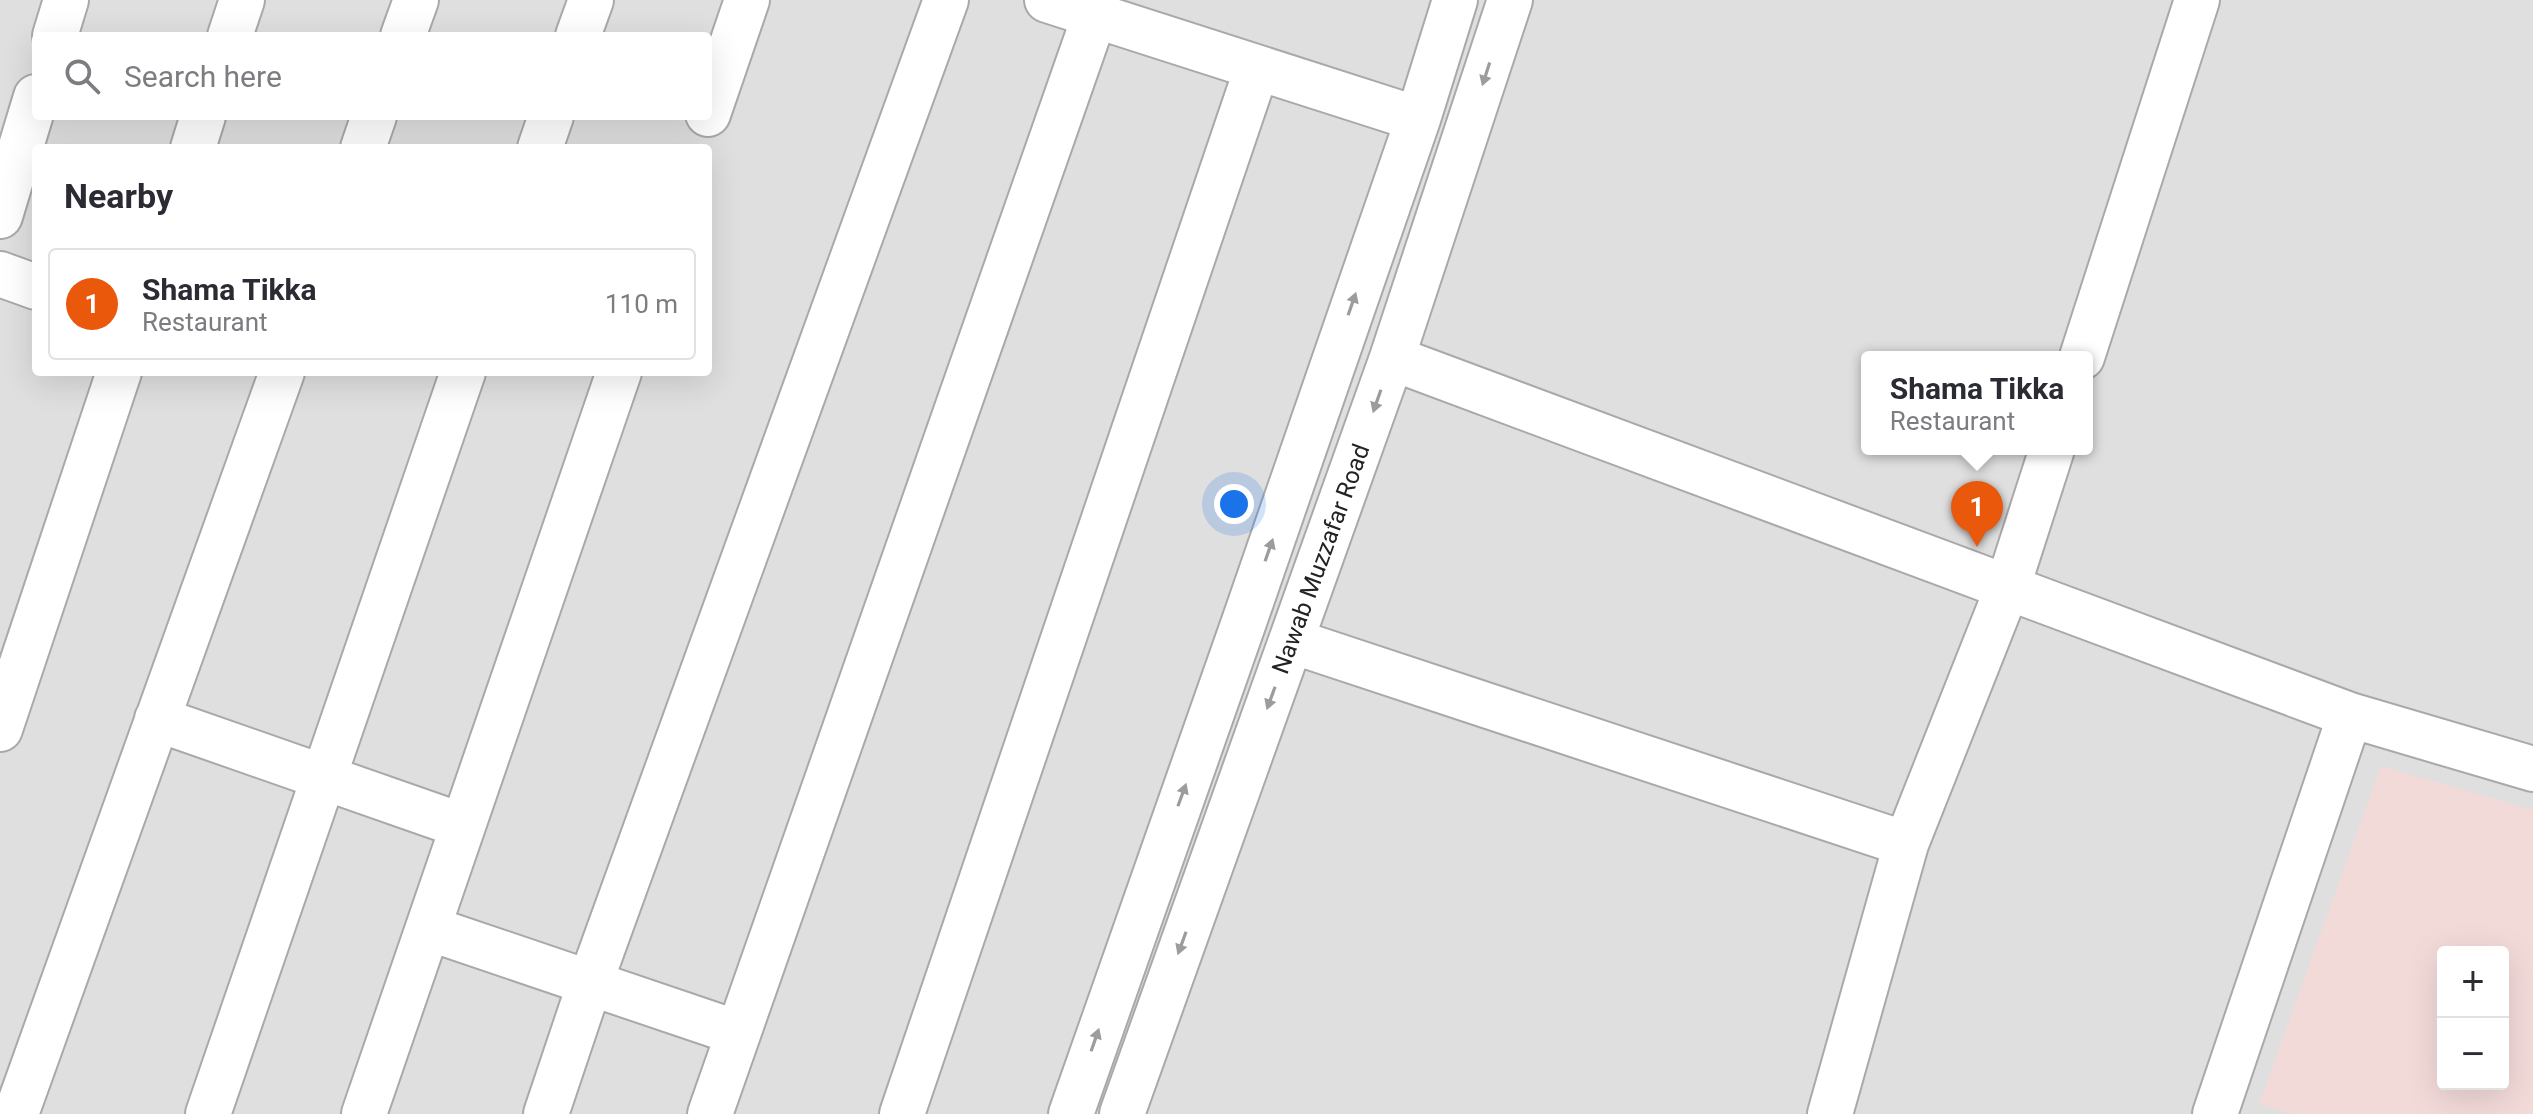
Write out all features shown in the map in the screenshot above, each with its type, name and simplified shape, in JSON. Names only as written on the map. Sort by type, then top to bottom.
[{"type":"street","points":[[56,32],[66,0]]},
{"type":"street","points":[[231,32],[242,0]]},
{"type":"street","points":[[404,32],[416,0]]},
{"type":"street","points":[[579,32],[591,0]]},
{"type":"street","points":[[712,103],[747,0]]},
{"type":"street","points":[[546,1114],[590,983],[946,0]]},
{"type":"street","points":[[1047,0],[1418,119]]},
{"type":"street","name":"Nawab Muzzafar Road","points":[[1071,1114],[1418,119],[1455,0]]},
{"type":"street","name":"Nawab Muzzafar Road","points":[[1122,1114],[1392,358],[1510,0]]},
{"type":"street","points":[[2084,351],[2197,0]]},
{"type":"street","points":[[710,1114],[1095,15]]},
{"type":"street","points":[[902,1114],[1257,68]]},
{"type":"street","points":[[0,216],[32,110]]},
{"type":"street","points":[[194,144],[202,120]]},
{"type":"street","points":[[364,144],[373,120]]},
{"type":"street","points":[[541,144],[550,120]]},
{"type":"street","points":[[697,144],[706,120]]},
{"type":"street","points":[[0,274],[32,286]]},
{"type":"street","points":[[1392,358],[2350,715],[2533,769]]},
{"type":"street","points":[[0,729],[118,376]]},
{"type":"street","points":[[16,1114],[276,376]]},
{"type":"street","points":[[208,1114],[462,376]]},
{"type":"street","points":[[364,1114],[613,376]]},
{"type":"street","points":[[1830,1114],[1906,844],[2007,589],[2050,455]]},
{"type":"street","points":[[1292,641],[1906,844]]},
{"type":"street","points":[[2215,1114],[2350,715]]},
{"type":"street","points":[[157,719],[463,826]]},
{"type":"street","points":[[428,928],[738,1033]]},
{"type":"shaded area","points":[[0,0],[2533,0],[2533,1114],[0,1114]]},
{"type":"shaded area","points":[[2381,766],[2533,810],[2533,1114],[2292,1114],[2259,1104]]},
{"type":"place","name":"Shama Tikka","points":[[1977,547]]}]
